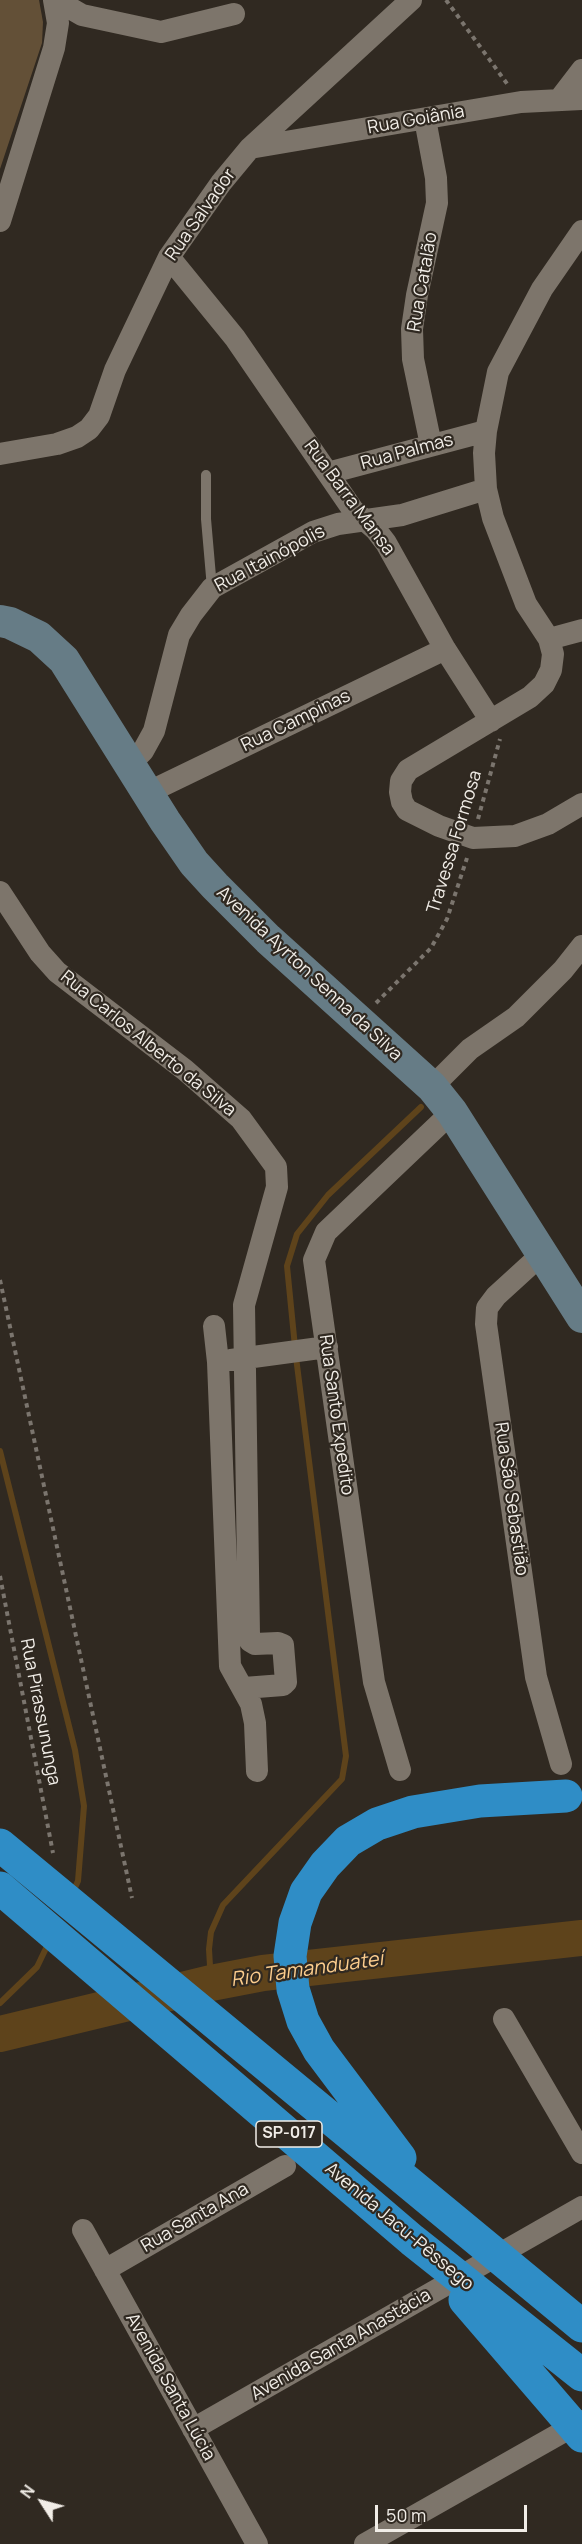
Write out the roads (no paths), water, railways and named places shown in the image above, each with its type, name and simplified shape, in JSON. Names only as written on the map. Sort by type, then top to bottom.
[{"type":"highway","points":[[446,2213],[379,2133],[319,2050],[303,2021],[293,1989],[290,1956],[295,1923],[306,1892],[324,1864],[348,1841],[377,1824],[413,1812],[480,1801],[574,1797]]},
{"type":"highway","name":"SP-017","points":[[0,1845],[582,2326]]},
{"type":"highway","name":"Avenida Jacu-Pêssego","points":[[0,1888],[412,2240],[582,2375]]},
{"type":"highway","points":[[412,2240],[582,2436]]},
{"type":"main road","name":"Avenida Ayrton Senna da Silva","points":[[3,618],[39,637],[64,660],[147,793],[195,863],[215,886],[268,939],[432,1087],[452,1112],[542,1254],[580,1307]]},
{"type":"street","points":[[55,0],[82,15],[161,32],[234,14]]},
{"type":"street","points":[[0,221],[54,48],[58,23],[55,0]]},
{"type":"street","name":"Rua Salvador","points":[[0,454],[57,444],[77,437],[89,429],[99,416],[115,370],[169,257],[221,183],[250,148],[409,1]]},
{"type":"street","points":[[559,100],[582,70]]},
{"type":"street","name":"Rua Goiânia","points":[[250,148],[521,102],[582,99]]},
{"type":"street","name":"Rua Catalão","points":[[425,118],[436,178],[437,203],[417,295],[412,339],[413,359],[431,445]]},
{"type":"street","points":[[582,231],[542,289],[516,334],[498,372],[484,453],[486,489],[510,567],[526,604],[549,639],[553,654],[551,670],[544,684],[499,717],[424,758],[408,770],[401,781],[400,792],[407,810],[439,826],[473,838],[515,836],[548,824],[582,804]]},
{"type":"street","name":"Rua Barra Mansa","points":[[169,257],[235,338],[353,510],[386,543],[445,649],[499,717]]},
{"type":"street","name":"Rua Palmas","points":[[328,473],[486,431]]},
{"type":"street","name":"Rua Itainópolis","points":[[129,765],[143,751],[154,731],[179,635],[212,588],[314,532],[338,524],[402,515],[486,489]]},
{"type":"street","points":[[549,639],[582,630]]},
{"type":"street","name":"Rua Campinas","points":[[147,793],[445,649]]},
{"type":"street","name":"Rua Carlos Alberto da Silva","points":[[0,892],[40,953],[57,972],[185,1070],[241,1119],[276,1167],[277,1187],[244,1305],[249,1635],[250,1641],[255,1644],[278,1643],[283,1645],[286,1682],[283,1685],[244,1688]]},
{"type":"street","points":[[432,1087],[470,1049],[516,1017],[563,970],[582,946]]},
{"type":"street","name":"Rua Santo Expedito","points":[[400,1770],[374,1682],[314,1260],[319,1243],[326,1232],[452,1112]]},
{"type":"street","name":"Rua São Sebastião","points":[[542,1254],[496,1296],[487,1308],[486,1324],[536,1677],[561,1764]]},
{"type":"street","points":[[214,1326],[218,1362],[230,1666],[251,1704],[255,1723],[257,1771]]},
{"type":"street","points":[[218,1362],[327,1347]]},
{"type":"street","points":[[504,2019],[582,2153]]},
{"type":"street","name":"Rua Santa Ana","points":[[105,2270],[285,2166]]},
{"type":"street","name":"Avenida Santa Anastácia","points":[[193,2429],[582,2207]]},
{"type":"street","name":"Avenida Santa Lúcia","points":[[83,2230],[257,2544]]},
{"type":"street","points":[[365,2544],[582,2421]]},
{"type":"lane","points":[[206,475],[206,519],[212,588]]},
{"type":"waterway","points":[[295,1347],[287,1266],[297,1234],[328,1195],[421,1107]]},
{"type":"waterway","points":[[211,1983],[209,1949],[211,1932],[223,1905],[342,1779],[346,1756],[296,1357]]},
{"type":"waterway","points":[[0,1451],[75,1750],[84,1806],[78,1881],[73,1892]]},
{"type":"waterway","name":"Rio Tamanduateí","points":[[0,2034],[211,1983],[263,1973],[582,1938]]},
{"type":"waterway","points":[[0,2003],[37,1967],[49,1942]]}]
